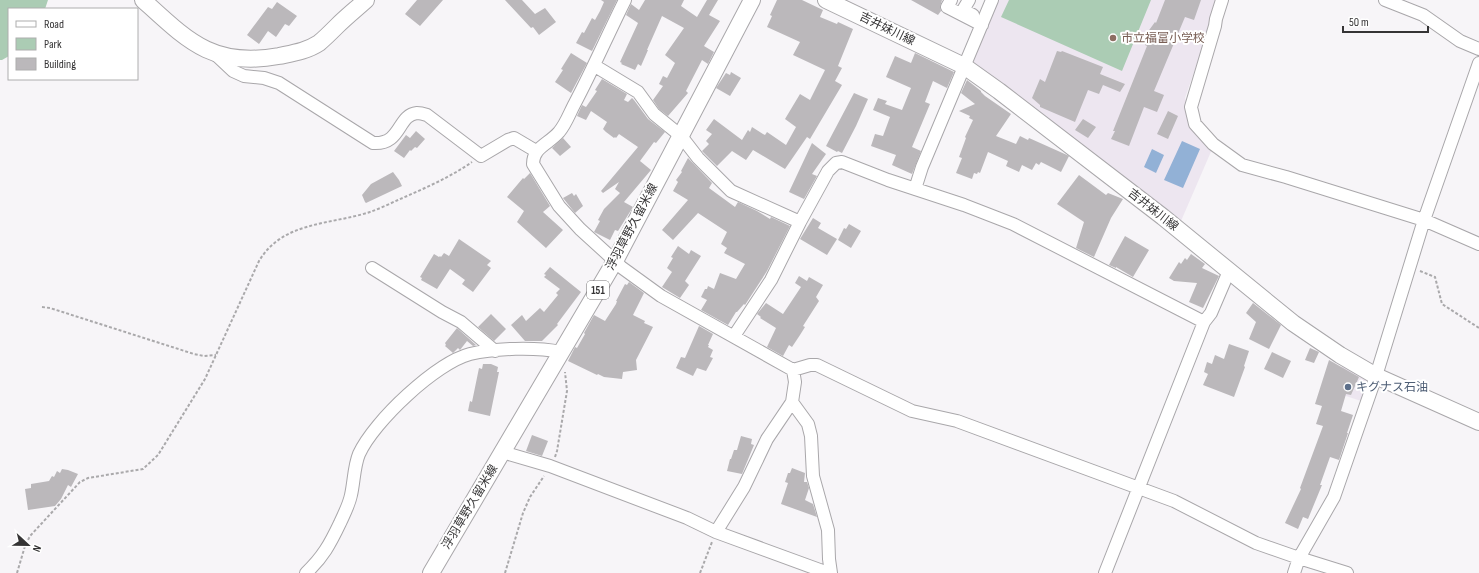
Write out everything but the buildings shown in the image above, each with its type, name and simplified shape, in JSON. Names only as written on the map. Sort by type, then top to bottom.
[{"type":"main road","points":[[143,0],[180,33],[200,46],[216,54],[239,59],[263,59],[300,52],[318,43],[366,0]]},
{"type":"main road","name":"浮羽草野久留米線","points":[[431,573],[615,260],[752,0]]},
{"type":"main road","name":"吉井妹川線","points":[[826,0],[964,66],[1086,157],[1163,217],[1293,323],[1340,355],[1376,376],[1479,422]]},
{"type":"street","points":[[625,0],[604,43],[595,66],[559,132],[536,151],[533,158],[533,164],[559,206],[580,229],[615,260],[621,268],[661,296],[793,370],[810,365],[817,365],[912,411],[957,421],[1174,501],[1256,543],[1347,573]]},
{"type":"street","points":[[951,0],[947,7],[982,23]]},
{"type":"street","points":[[969,0],[963,10],[982,23]]},
{"type":"street","points":[[915,189],[922,167],[992,0]]},
{"type":"street","points":[[1222,0],[1191,108],[1195,124],[1213,144],[1242,165],[1286,177],[1424,220],[1479,244]]},
{"type":"street","points":[[1385,0],[1423,15],[1460,41],[1479,49]]},
{"type":"street","points":[[216,54],[233,71],[244,76],[264,78],[279,83],[373,143],[382,144],[390,141],[409,116],[418,113],[427,115],[481,156],[514,138],[536,151]]},
{"type":"street","points":[[1294,573],[1299,558],[1334,497],[1376,376],[1424,220],[1479,63]]},
{"type":"street","points":[[595,66],[638,92],[654,114],[681,136],[698,158],[732,191],[800,222]]},
{"type":"street","points":[[734,336],[771,280],[828,171],[836,163],[842,162],[888,180],[964,205],[1013,224],[1204,322]]},
{"type":"street","points":[[372,268],[442,312],[461,322],[495,351]]},
{"type":"street","points":[[1105,573],[1204,322],[1211,313],[1229,271]]},
{"type":"street","points":[[306,573],[318,562],[328,548],[349,505],[360,453],[378,425],[396,404],[437,371],[470,354],[495,351],[543,349],[561,352]]},
{"type":"street","points":[[716,532],[744,487],[767,439],[792,402],[795,382],[793,370]]},
{"type":"street","points":[[792,402],[808,424],[811,436],[813,476],[828,530],[831,573]]},
{"type":"street","points":[[502,452],[550,466],[688,518],[716,532],[828,573]]},
{"type":"path","points":[[17,573],[25,546],[30,536],[80,482],[88,478],[142,469],[158,455],[205,379],[259,261],[268,247],[287,235],[302,228],[370,212],[457,172],[481,156]]},
{"type":"path","points":[[1409,267],[1435,277],[1442,304],[1479,328]]},
{"type":"path","points":[[42,307],[50,308],[194,354],[216,356]]},
{"type":"path","points":[[700,573],[716,532]]},
{"type":"shaded area","points":[[998,0],[1219,0],[1185,98],[1195,129],[1213,147],[1181,221],[971,61]]},
{"type":"shaded area","name":"キグナス石油","points":[[1342,366],[1366,379],[1368,383],[1361,401],[1328,390]]},
{"type":"green space","points":[[0,0],[48,0],[45,8],[8,8],[8,57],[0,60]]},
{"type":"green space","points":[[1009,0],[1151,0],[1122,71],[1001,17]]},
{"type":"water","points":[[1182,141],[1200,149],[1183,188],[1164,180]]},
{"type":"water","points":[[1152,149],[1164,155],[1156,173],[1144,167]]},
{"type":"place","name":"市立福富小学校","points":[[1113,38]]},
{"type":"place","name":"キグナス石油","points":[[1348,387]]}]
